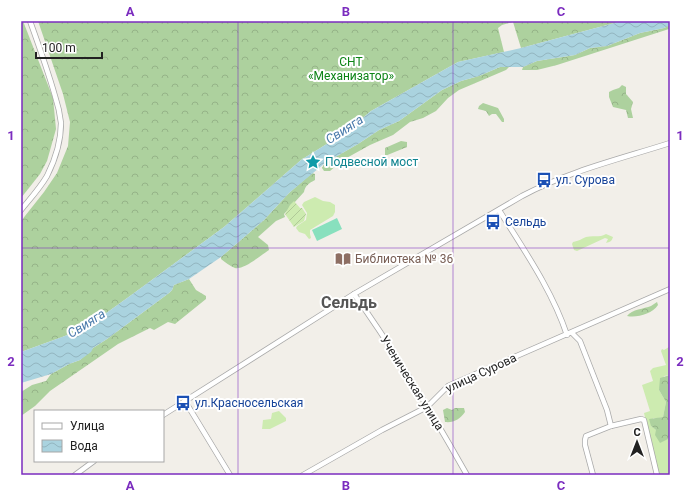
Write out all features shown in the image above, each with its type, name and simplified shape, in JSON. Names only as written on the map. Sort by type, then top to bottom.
[{"type":"street","points":[[21,210],[47,176],[55,158],[59,142],[61,123],[52,86],[30,21]]},
{"type":"street","points":[[164,414],[354,294],[539,187],[557,179],[670,143]]},
{"type":"street","points":[[499,210],[550,294],[569,334],[580,341],[607,410],[611,426]]},
{"type":"street","name":"улица Сурова","points":[[303,475],[382,430],[427,407],[448,386],[670,289]]},
{"type":"street","name":"Ученическая улица","points":[[354,294],[389,344],[467,475]]},
{"type":"street","points":[[185,401],[230,475]]},
{"type":"street","points":[[593,475],[585,445],[586,436],[611,426],[641,419],[644,420],[657,475]]},
{"type":"street","points":[[75,475],[93,462]]},
{"type":"green space","points":[[21,21],[23,21],[53,98],[56,129],[47,161],[40,174],[21,198]]},
{"type":"green space","name":"СНТ «Механизатор»","points":[[38,21],[622,21],[521,48],[513,22],[502,25],[498,28],[504,52],[458,62],[371,111],[346,132],[301,160],[224,227],[84,329],[21,352],[21,221],[57,173],[68,146],[70,122],[63,94]]},
{"type":"green space","points":[[670,25],[669,29],[557,65],[537,70],[522,70],[523,67],[537,61],[575,55],[590,48],[607,46],[640,33],[664,28]]},
{"type":"green space","points":[[500,67],[509,67],[506,70],[459,90],[448,98],[436,111],[423,118],[410,122],[393,135],[370,145],[343,160],[330,171],[324,171],[322,168],[325,163],[379,130],[399,121],[442,90],[461,81],[479,76]]},
{"type":"green space","points":[[622,85],[626,87],[626,94],[633,102],[631,109],[633,118],[628,118],[626,110],[613,107],[609,97],[609,92],[619,88]]},
{"type":"green space","points":[[483,103],[498,108],[504,122],[502,122],[496,114],[489,116],[486,111],[478,109]]},
{"type":"green space","points":[[401,141],[407,142],[407,147],[385,156],[385,148]]},
{"type":"green space","points":[[312,173],[315,174],[315,180],[306,186],[304,192],[284,214],[285,217],[276,221],[258,237],[268,245],[269,250],[248,265],[239,268],[233,267],[221,259],[221,257],[264,220],[289,193]]},
{"type":"green space","points":[[315,197],[335,205],[335,212],[333,216],[310,230],[311,238],[309,239],[305,234],[299,232],[296,228],[306,220],[307,213],[302,205],[304,202]]},
{"type":"green space","points":[[294,201],[306,214],[304,221],[294,227],[285,214]]},
{"type":"green space","points":[[337,218],[342,229],[317,241],[312,230]]},
{"type":"green space","points":[[606,234],[613,237],[610,242],[606,243],[608,239],[605,238],[577,251],[574,250],[572,244],[573,242],[586,237],[601,236]]},
{"type":"green space","points":[[189,279],[196,290],[206,296],[206,299],[175,324],[168,322],[154,330],[150,328],[118,344],[50,391],[35,406],[21,416],[21,392],[32,385],[46,381],[51,374],[80,360],[93,348],[169,293],[174,285]]},
{"type":"green space","points":[[657,302],[658,305],[648,313],[640,316],[627,316],[632,312],[651,306]]},
{"type":"green space","points":[[670,345],[670,375],[664,376],[659,390],[666,402],[663,417],[653,418],[651,426],[668,439],[670,434],[670,475],[658,475],[644,413],[650,411],[642,385],[653,381],[650,371],[653,368],[666,365],[661,351]]},
{"type":"green space","points":[[670,375],[670,434],[668,439],[660,443],[655,435],[656,430],[651,426],[649,419],[663,417],[666,402],[659,390],[660,378]]},
{"type":"green space","points":[[447,408],[452,410],[455,408],[464,408],[465,412],[456,420],[445,422],[443,410]]},
{"type":"green space","points":[[279,411],[286,418],[286,421],[270,429],[262,429],[263,420],[271,419],[272,413]]},
{"type":"water","points":[[622,21],[670,21],[670,25],[664,28],[640,33],[607,46],[590,48],[575,55],[537,61],[523,67],[500,67],[479,76],[461,81],[442,90],[399,121],[379,130],[325,163],[289,193],[264,220],[221,257],[189,279],[174,285],[169,293],[93,348],[91,352],[80,360],[51,374],[21,383],[21,352],[84,329],[224,227],[301,160],[346,132],[371,111],[458,62],[521,48]]},
{"type":"place","name":"Подвесной мост","points":[[313,162]]},
{"type":"place","name":"ул. Сурова","points":[[544,180]]},
{"type":"place","name":"Сельдь","points":[[493,222]]},
{"type":"place","name":"Библиотека № 36","points":[[343,259]]},
{"type":"place","name":"ул.Красносельская","points":[[183,403]]},
{"type":"district","name":"Сельдь","points":[[349,302]]},
{"type":"water label","name":"Свияга","points":[[344,129]]},
{"type":"water label","name":"Свияга","points":[[86,323]]}]
